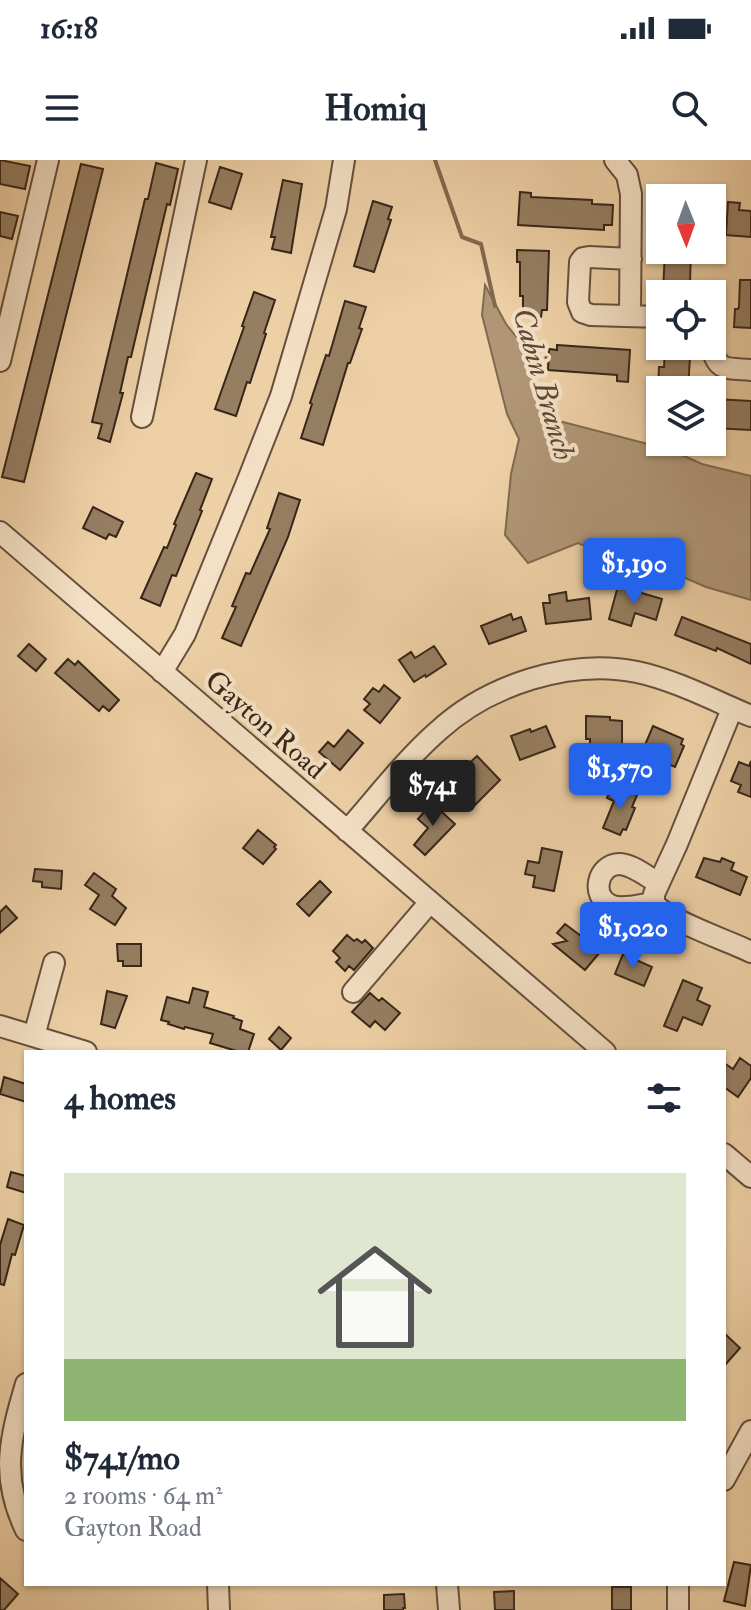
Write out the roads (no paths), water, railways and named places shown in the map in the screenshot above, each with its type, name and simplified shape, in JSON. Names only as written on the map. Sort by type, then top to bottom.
[{"type":"street","points":[[0,361],[48,160]]},
{"type":"street","points":[[142,417],[196,160]]},
{"type":"street","points":[[162,672],[185,634],[281,396],[336,209],[344,160]]},
{"type":"street","points":[[615,160],[627,175],[631,194],[630,316]]},
{"type":"street","points":[[631,259],[583,258],[580,262],[578,302],[582,312],[591,315],[646,317]]},
{"type":"street","points":[[715,360],[719,366],[751,370]]},
{"type":"street","name":"Gayton Road","points":[[0,532],[603,1050]]},
{"type":"street","points":[[347,831],[439,729],[479,702],[534,678],[578,669],[617,669],[640,673],[742,712],[656,893],[660,910],[671,917],[751,952]]},
{"type":"street","points":[[353,992],[430,902]]},
{"type":"street","points":[[34,1036],[54,963]]},
{"type":"street","points":[[0,1026],[80,1050]]},
{"type":"street","points":[[726,1156],[751,1177]]},
{"type":"street","points":[[24,1391],[9,1445],[6,1474],[14,1508],[24,1526]]},
{"type":"street","points":[[726,1476],[751,1431]]},
{"type":"street","points":[[218,1586],[219,1610]]},
{"type":"street","points":[[447,1586],[449,1610]]},
{"type":"street","points":[[678,1586],[678,1610]]},
{"type":"waterway","name":"Cabin Branch","points":[[435,160],[462,237],[481,244],[495,306]]}]
